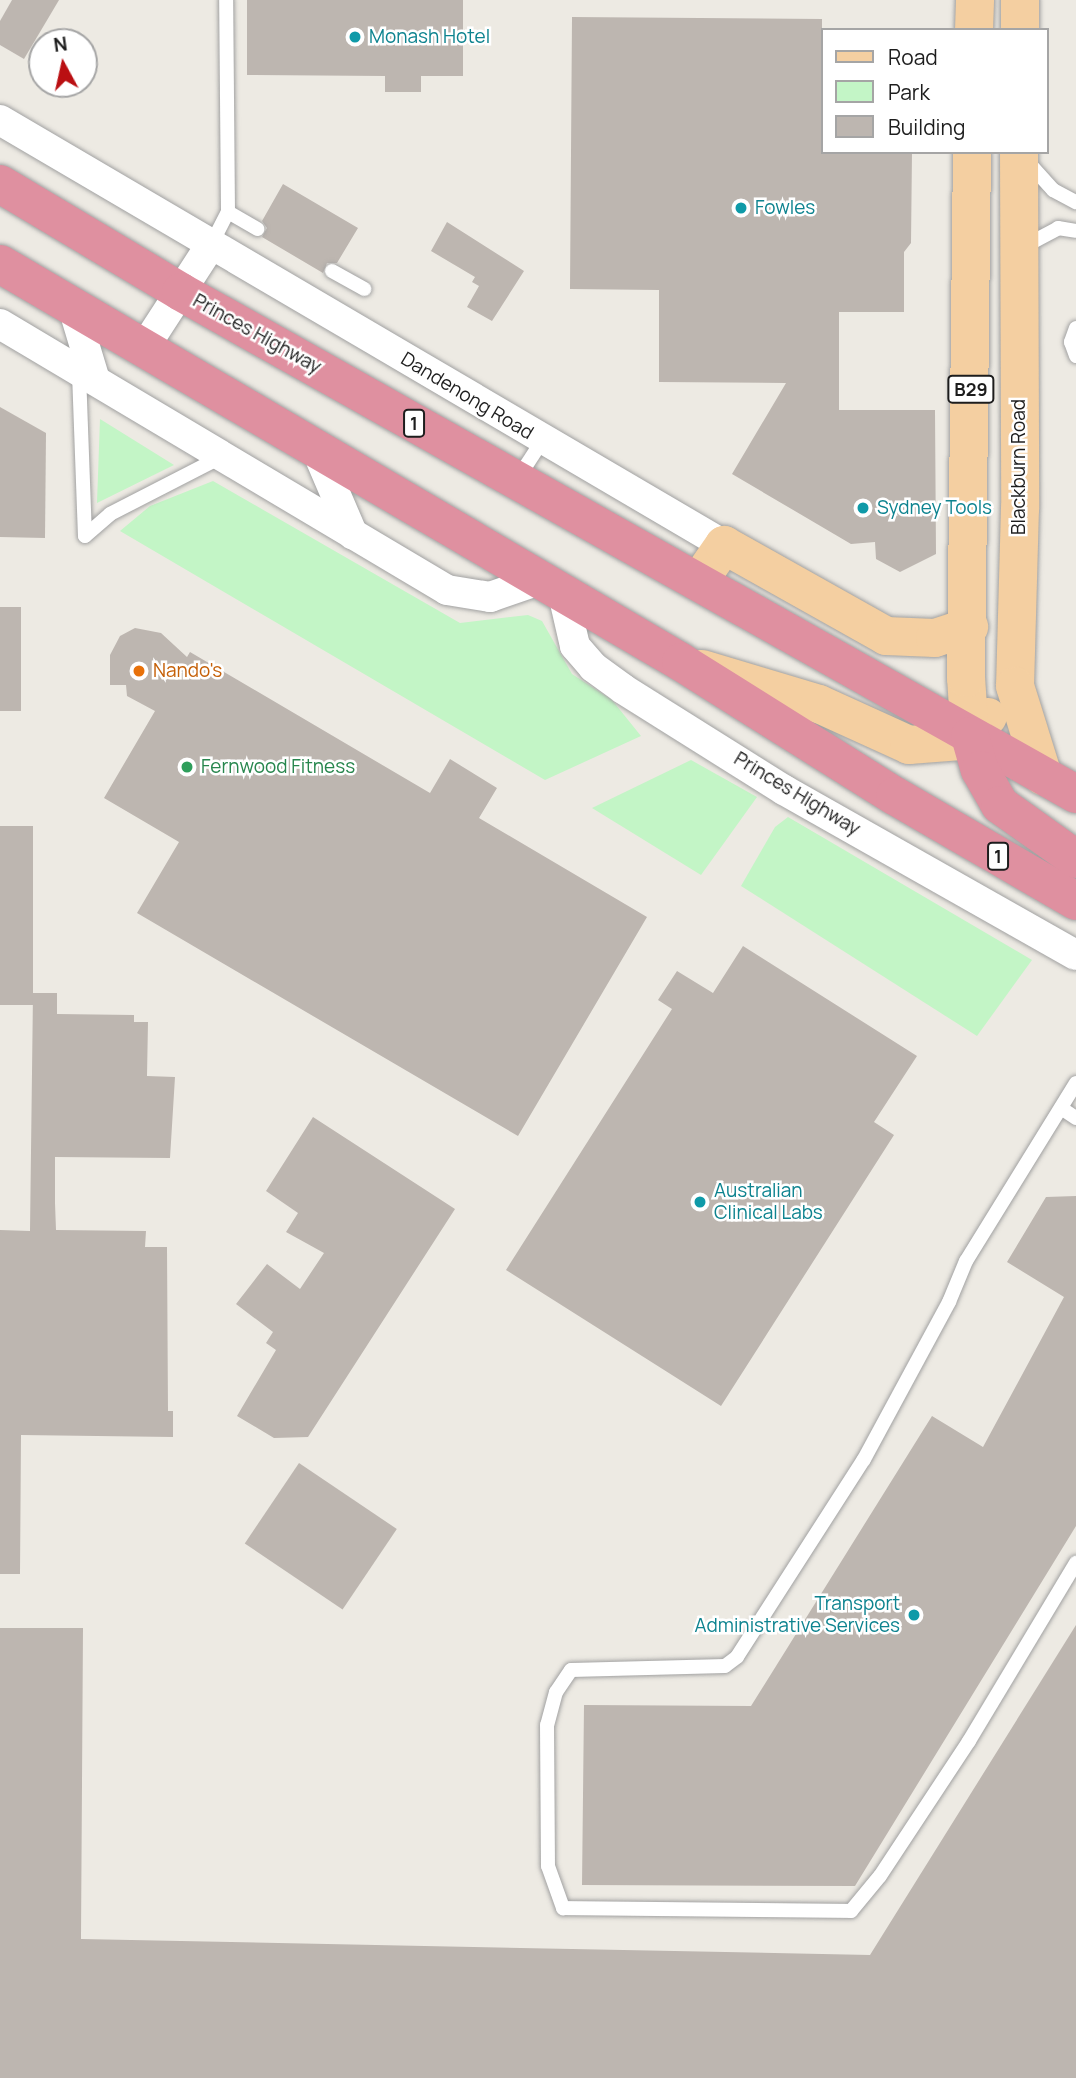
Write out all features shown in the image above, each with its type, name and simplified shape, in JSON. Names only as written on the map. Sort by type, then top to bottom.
[{"type":"highway","name":"Princes Highway","points":[[0,184],[181,292],[1076,794]]},
{"type":"highway","name":"1","points":[[0,264],[681,662],[895,796],[1076,901]]},
{"type":"highway","points":[[970,736],[980,770],[1000,805],[1076,859]]},
{"type":"main road","points":[[974,28],[975,0]]},
{"type":"main road","points":[[1020,0],[1020,28]]},
{"type":"main road","name":"B29","points":[[970,736],[966,678],[969,627],[972,154]]},
{"type":"main road","name":"Blackburn Road","points":[[1019,154],[1020,508],[1014,686],[1043,776]]},
{"type":"main road","points":[[699,581],[724,545],[886,636],[935,638],[969,627]]},
{"type":"main road","points":[[681,662],[819,704],[895,743],[936,746],[970,736],[1014,686]]},
{"type":"street","name":"Dandenong Road","points":[[0,120],[212,243],[542,441],[724,545]]},
{"type":"street","points":[[144,348],[212,243]]},
{"type":"street","points":[[73,307],[86,373]]},
{"type":"street","points":[[0,324],[224,455],[354,536],[460,595],[490,597],[551,587]]},
{"type":"street","points":[[317,450],[354,536]]},
{"type":"street","name":"Princes Highway","points":[[551,587],[575,646],[593,667],[623,689],[784,790],[1076,955]]},
{"type":"lane","points":[[212,243],[228,212],[226,0]]},
{"type":"lane","points":[[1021,154],[1053,190],[1076,202]]},
{"type":"lane","points":[[228,212],[257,229]]},
{"type":"lane","points":[[1018,251],[1058,228],[1076,231]]},
{"type":"lane","points":[[332,271],[364,289]]},
{"type":"lane","points":[[1076,328],[1072,342],[1076,356]]},
{"type":"lane","points":[[86,373],[85,536],[110,514],[224,455]]},
{"type":"lane","points":[[516,481],[542,441]]},
{"type":"lane","points":[[1076,1083],[966,1261],[943,1312],[864,1459],[737,1657],[725,1666],[571,1670],[556,1692],[547,1725],[548,1866],[563,1908],[850,1911],[880,1876],[969,1741],[1076,1563]]},
{"type":"lane","points":[[1061,1108],[1076,1118]]},
{"type":"green space","points":[[100,419],[174,465],[97,503]]},
{"type":"green space","points":[[213,481],[460,623],[528,615],[542,621],[572,674],[612,700],[641,736],[545,780],[120,531],[150,506]]},
{"type":"green space","points":[[691,760],[757,797],[701,875],[592,808]]},
{"type":"green space","points":[[788,817],[1032,960],[977,1036],[741,886],[775,827]]},
{"type":"building","points":[[12,0],[59,0],[42,28],[28,28],[28,52],[24,59],[0,45],[0,21]]},
{"type":"building","name":"Monash Hotel","points":[[247,0],[463,0],[463,76],[421,76],[421,92],[385,92],[385,76],[247,75]]},
{"type":"building","name":"Fowles","points":[[572,17],[822,19],[820,154],[912,154],[911,243],[904,252],[904,312],[839,312],[839,410],[935,410],[936,554],[900,572],[876,559],[875,542],[851,544],[732,474],[786,383],[659,382],[659,290],[570,289]]},
{"type":"building","points":[[283,184],[358,228],[337,263],[327,263],[323,273],[262,237],[267,228],[262,221]]},
{"type":"building","points":[[447,222],[524,271],[492,321],[467,307],[479,286],[472,282],[475,277],[431,251]]},
{"type":"building","points":[[0,407],[46,433],[45,538],[0,537]]},
{"type":"building","points":[[0,607],[21,607],[21,711],[0,711]]},
{"type":"building","points":[[135,628],[161,633],[187,657],[190,652],[430,793],[450,759],[497,788],[479,818],[647,917],[518,1136],[137,913],[179,842],[104,798],[155,711],[127,696],[126,685],[110,685],[110,655],[120,636]]},
{"type":"building","points":[[0,826],[33,826],[33,1005],[0,1005]]},
{"type":"building","name":"Australian Clinical Labs","points":[[743,946],[917,1056],[874,1122],[894,1135],[721,1406],[506,1270],[672,1009],[658,1000],[677,971],[713,993]]},
{"type":"building","points":[[33,993],[57,993],[57,1014],[134,1015],[134,1022],[148,1022],[147,1076],[175,1077],[170,1158],[55,1157],[56,1230],[146,1231],[145,1247],[167,1247],[168,1411],[173,1411],[173,1437],[21,1435],[20,1574],[0,1574],[0,1230],[30,1231]]},
{"type":"building","points":[[313,1117],[455,1209],[308,1437],[274,1438],[237,1416],[276,1350],[266,1343],[273,1332],[236,1304],[267,1264],[300,1289],[324,1253],[286,1232],[298,1213],[266,1191]]},
{"type":"building","name":"Transport Administrative Services","points":[[1076,1196],[1076,1526],[855,1886],[582,1885],[584,1705],[751,1706],[932,1416],[983,1447],[1064,1297],[1007,1262],[1046,1197]]},
{"type":"building","points":[[299,1463],[397,1529],[343,1609],[245,1543]]},
{"type":"building","points":[[1076,1625],[1076,2078],[0,2078],[0,1628],[83,1628],[81,1939],[870,1955]]},
{"type":"place","name":"Monash Hotel","points":[[355,37]]},
{"type":"place","name":"Fowles","points":[[741,208]]},
{"type":"place","name":"Sydney Tools","points":[[863,508]]},
{"type":"place","name":"Nando's","points":[[139,671]]},
{"type":"place","name":"Fernwood Fitness","points":[[187,767]]},
{"type":"place","name":"Australian Clinical Labs","points":[[700,1202]]},
{"type":"place","name":"Transport Administrative Services","points":[[914,1615]]}]
